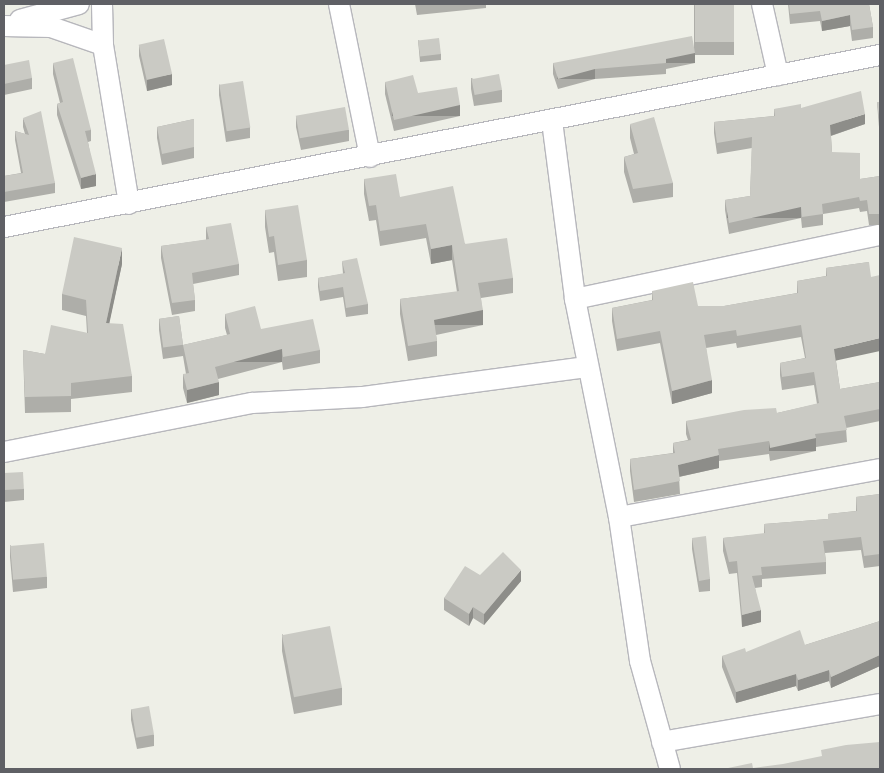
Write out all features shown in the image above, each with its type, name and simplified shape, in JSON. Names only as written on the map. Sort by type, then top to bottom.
[{"type":"street","points":[[4,25],[79,4]]},
{"type":"street","points":[[102,4],[104,45],[129,204]]},
{"type":"street","points":[[339,4],[370,157]]},
{"type":"street","points":[[762,4],[778,75]]},
{"type":"street","points":[[4,25],[51,27],[104,45]]},
{"type":"street","points":[[4,227],[370,157],[880,55]]},
{"type":"street","points":[[552,121],[575,299],[619,517],[640,661],[670,769]]},
{"type":"street","points":[[575,299],[880,236]]},
{"type":"street","points":[[4,452],[252,403],[362,397],[588,367]]},
{"type":"street","points":[[619,517],[880,469]]},
{"type":"street","points":[[662,742],[880,704]]},
{"type":"building","points":[[695,4],[734,4],[734,42],[695,42]]},
{"type":"building","points":[[789,4],[869,4],[873,27],[852,30],[850,15],[822,21],[820,11],[790,14]]},
{"type":"building","points":[[692,36],[695,53],[666,59],[666,63],[595,69],[558,79],[553,63]]},
{"type":"building","points":[[439,38],[441,54],[420,56],[418,41]]},
{"type":"building","points":[[164,39],[172,74],[147,80],[139,45]]},
{"type":"building","points":[[73,58],[91,130],[85,131],[96,174],[81,178],[57,104],[63,102],[53,63]]},
{"type":"building","points":[[29,60],[32,78],[4,84],[4,65]]},
{"type":"building","points":[[499,74],[502,90],[475,95],[472,79]]},
{"type":"building","points":[[413,75],[418,93],[457,87],[460,105],[394,120],[385,82]]},
{"type":"building","points":[[243,81],[250,127],[227,131],[219,85]]},
{"type":"building","points":[[861,91],[865,114],[830,125],[832,152],[860,153],[860,179],[880,176],[880,214],[869,214],[867,200],[860,201],[859,197],[822,204],[823,214],[802,217],[801,207],[729,223],[725,200],[750,196],[752,137],[717,143],[714,122],[775,116],[774,109],[801,104],[801,108]]},
{"type":"building","points":[[877,102],[880,102],[880,118],[879,118]]},
{"type":"building","points":[[345,107],[349,130],[300,138],[296,116]]},
{"type":"building","points":[[41,111],[55,183],[4,192],[4,176],[23,173],[15,131],[29,135],[23,118]]},
{"type":"building","points":[[654,117],[673,183],[633,189],[624,157],[638,153],[630,124]]},
{"type":"building","points":[[194,119],[194,147],[162,154],[157,127]]},
{"type":"building","points":[[396,174],[400,197],[453,186],[465,244],[507,238],[513,278],[478,283],[483,310],[434,320],[437,341],[408,346],[400,299],[459,291],[452,245],[431,249],[426,224],[380,231],[376,205],[369,206],[364,179]]},
{"type":"building","points":[[298,205],[307,260],[278,265],[274,236],[269,237],[265,210]]},
{"type":"building","points":[[231,223],[239,264],[192,273],[195,300],[172,303],[161,246],[209,239],[206,227]]},
{"type":"building","points":[[74,237],[122,248],[106,323],[123,324],[132,376],[71,383],[71,396],[25,397],[23,350],[45,354],[51,325],[88,333],[86,300],[62,294]]},
{"type":"building","points":[[357,258],[368,304],[346,308],[343,287],[320,291],[318,278],[345,273],[342,261]]},
{"type":"building","points":[[869,262],[871,277],[880,275],[880,338],[834,349],[840,389],[880,382],[880,409],[844,416],[847,430],[815,434],[816,438],[770,448],[769,441],[718,449],[719,455],[678,465],[680,481],[634,490],[630,459],[675,453],[673,443],[691,440],[686,421],[744,410],[776,408],[777,413],[819,403],[814,372],[782,377],[780,363],[806,358],[801,325],[737,336],[736,330],[704,335],[712,380],[672,391],[660,331],[617,339],[612,308],[653,300],[652,291],[693,282],[698,306],[724,306],[798,293],[797,281],[827,276],[826,268]]},
{"type":"building","points":[[255,306],[261,329],[313,319],[320,350],[283,357],[282,349],[215,367],[219,382],[187,390],[183,374],[189,373],[183,345],[230,334],[225,314]]},
{"type":"building","points":[[179,316],[183,345],[163,348],[159,319]]},
{"type":"building","points":[[23,472],[24,489],[5,490],[4,473]]},
{"type":"building","points":[[880,494],[880,554],[864,556],[861,537],[823,541],[826,562],[761,567],[762,575],[752,576],[761,610],[742,615],[737,561],[729,562],[723,538],[765,533],[764,524],[828,519],[828,514],[857,511],[856,497]]},
{"type":"building","points":[[706,536],[710,579],[699,581],[692,538]]},
{"type":"building","points":[[44,543],[47,577],[13,580],[10,546]]},
{"type":"building","points":[[503,552],[521,570],[484,614],[473,607],[469,614],[444,598],[465,566],[480,575]]},
{"type":"building","points":[[880,621],[880,655],[831,677],[829,670],[798,680],[796,674],[736,692],[722,656],[745,648],[746,652],[800,630],[805,645]]},
{"type":"building","points":[[330,626],[342,688],[294,697],[282,635]]},
{"type":"building","points":[[149,706],[154,735],[136,738],[131,709]]},
{"type":"building","points":[[880,742],[880,769],[728,768],[752,763],[753,768],[783,764],[822,756],[821,750],[846,745]]}]
